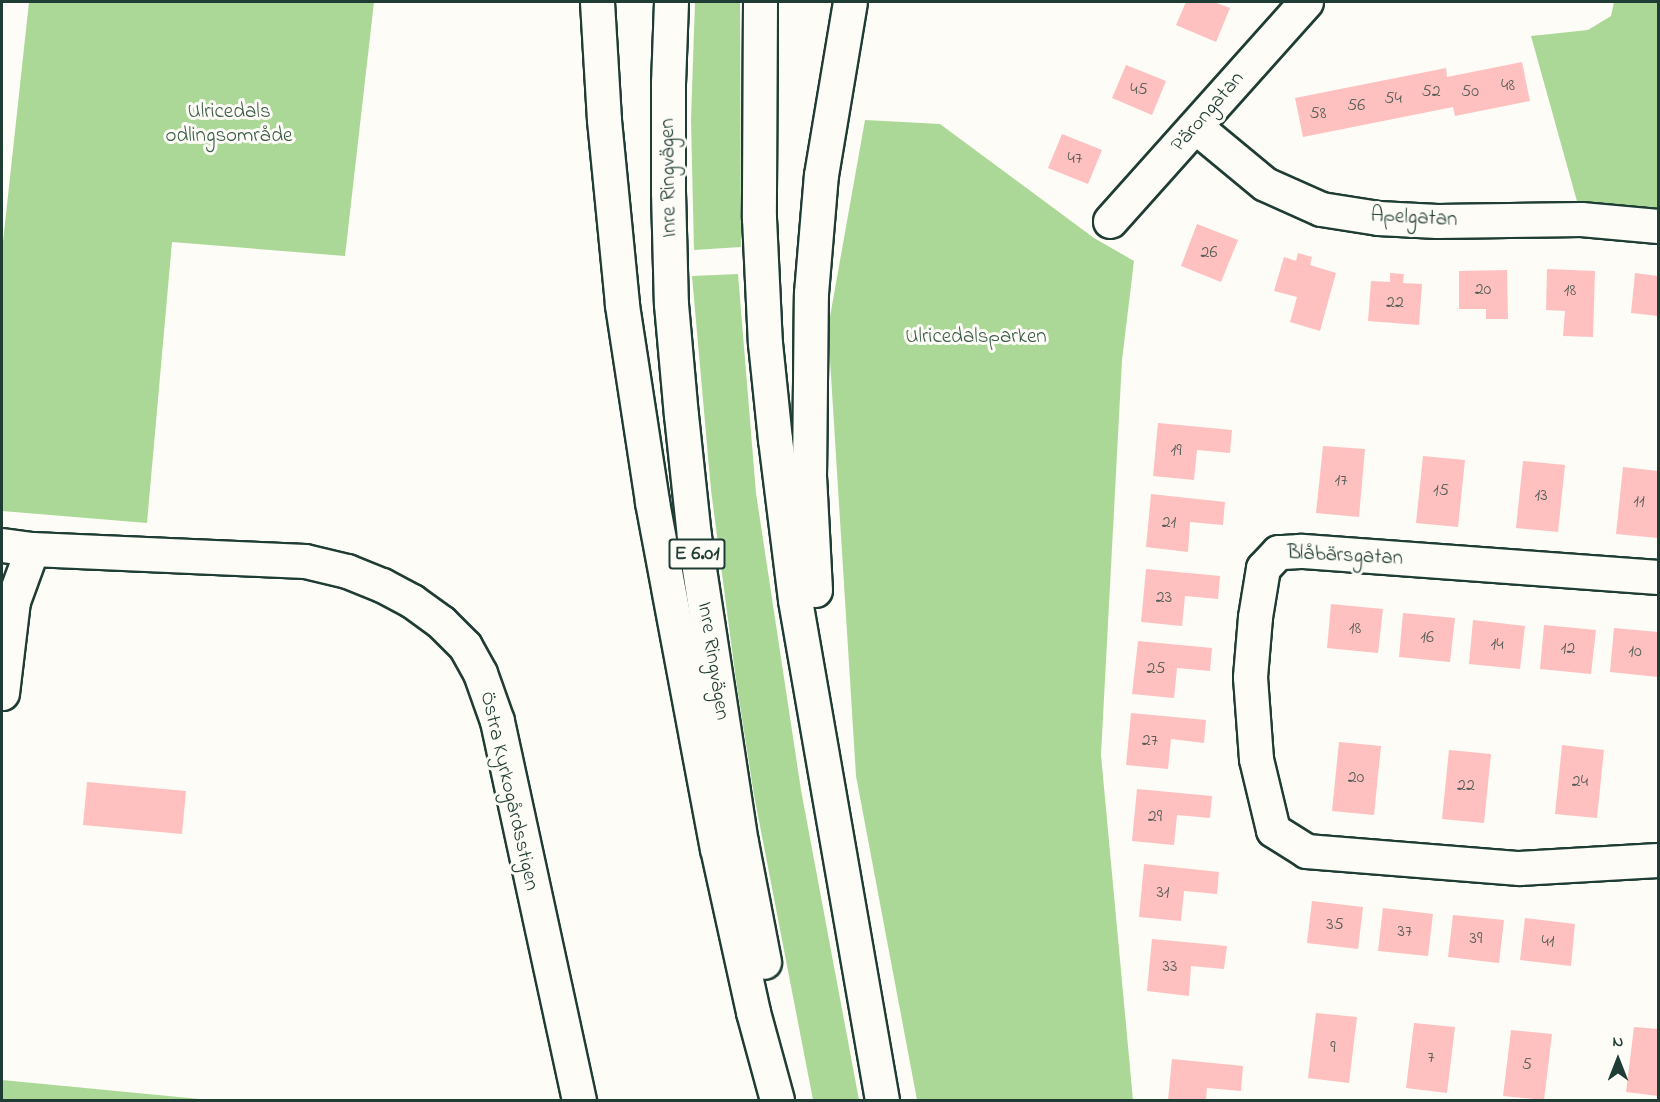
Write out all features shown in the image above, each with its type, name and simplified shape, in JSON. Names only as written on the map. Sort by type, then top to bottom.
[{"type":"main road","points":[[597,2],[604,120],[622,305],[652,502],[717,848],[753,1012],[777,1101]]},
{"type":"main road","name":"Inre Ringvägen","points":[[671,2],[668,82],[671,304],[690,503],[741,842],[790,1101]]},
{"type":"main road","points":[[760,2],[759,218],[765,343],[795,600],[882,1101]]},
{"type":"main road","points":[[832,822],[812,546],[808,353],[821,174],[850,2]]},
{"type":"main road","name":"Pärongatan","points":[[1110,221],[1306,2]]},
{"type":"main road","name":"Apelgatan","points":[[1196,127],[1265,184],[1321,209],[1378,218],[1437,221],[1581,219],[1659,226]]},
{"type":"main road","points":[[2,693],[17,547]]},
{"type":"main road","name":"Östra Kyrkogårdsstigen","points":[[17,547],[305,561],[347,571],[382,585],[412,601],[441,622],[465,646],[480,673],[497,722],[579,1101]]},
{"type":"main road","name":"Blåbärsgatan","points":[[1659,577],[1300,551],[1278,552],[1263,568],[1255,617],[1250,677],[1256,759],[1273,830],[1306,851],[1519,868],[1659,860]]},
{"type":"green space","name":"Ulricedals odlingsområde","points":[[29,2],[374,2],[345,256],[172,242],[147,523],[2,511],[2,251]]},
{"type":"green space","points":[[695,2],[740,2],[741,247],[694,250],[691,120]]},
{"type":"green space","points":[[1614,2],[1658,2],[1658,214],[1578,205],[1531,36],[1588,30],[1611,16]]},
{"type":"green space","name":"Ulricedalsparken","points":[[865,120],[940,124],[1094,238],[1134,261],[1122,360],[1101,755],[1133,1100],[917,1100],[856,776],[828,328]]},
{"type":"green space","points":[[738,274],[756,493],[801,790],[859,1100],[813,1100],[754,795],[736,680],[711,490],[692,276]]},
{"type":"green space","points":[[2,1080],[210,1100],[2,1100]]},
{"type":"building","points":[[1186,2],[1214,2],[1230,8],[1216,42],[1176,25]]},
{"type":"building","points":[[1522,62],[1530,101],[1455,116],[1453,107],[1303,137],[1295,98],[1446,68],[1447,77]]},
{"type":"building","points":[[1126,65],[1166,81],[1152,115],[1112,98]]},
{"type":"building","points":[[1062,134],[1102,150],[1088,184],[1048,168]]},
{"type":"building","points":[[1197,224],[1238,240],[1221,282],[1181,266]]},
{"type":"building","points":[[1298,253],[1312,257],[1310,265],[1336,273],[1320,331],[1290,322],[1297,297],[1274,291],[1284,257],[1296,261]]},
{"type":"building","points":[[1547,269],[1595,271],[1593,337],[1563,336],[1565,311],[1546,310]]},
{"type":"building","points":[[1507,270],[1508,319],[1486,319],[1486,309],[1459,309],[1459,271]]},
{"type":"building","points":[[1390,273],[1404,274],[1403,283],[1422,284],[1419,325],[1368,321],[1371,281],[1390,282]]},
{"type":"building","points":[[1635,273],[1658,276],[1658,316],[1631,313]]},
{"type":"building","points":[[1158,423],[1232,430],[1230,453],[1197,450],[1194,480],[1153,476]]},
{"type":"building","points":[[1323,446],[1365,449],[1359,517],[1316,513]]},
{"type":"building","points":[[1423,456],[1465,460],[1458,527],[1416,523]]},
{"type":"building","points":[[1523,461],[1565,465],[1558,532],[1516,528]]},
{"type":"building","points":[[1623,467],[1658,471],[1658,538],[1616,534]]},
{"type":"building","points":[[1151,494],[1225,502],[1223,525],[1190,522],[1188,552],[1146,547]]},
{"type":"building","points":[[1146,569],[1220,576],[1218,599],[1185,596],[1182,626],[1141,622]]},
{"type":"building","points":[[1331,604],[1383,609],[1378,653],[1327,648]]},
{"type":"building","points":[[1403,613],[1455,618],[1450,662],[1399,657]]},
{"type":"building","points":[[1473,620],[1525,626],[1520,669],[1469,664]]},
{"type":"building","points":[[1544,625],[1596,630],[1591,674],[1540,669]]},
{"type":"building","points":[[1614,628],[1658,632],[1658,677],[1610,672]]},
{"type":"building","points":[[1138,641],[1212,648],[1210,671],[1177,668],[1174,698],[1132,694]]},
{"type":"building","points":[[1131,713],[1206,720],[1204,743],[1171,739],[1168,769],[1126,765]]},
{"type":"building","points":[[1339,742],[1381,746],[1374,815],[1332,811]]},
{"type":"building","points":[[1562,745],[1604,750],[1597,818],[1555,814]]},
{"type":"building","points":[[1449,750],[1491,754],[1484,823],[1442,819]]},
{"type":"building","points":[[87,782],[186,791],[182,834],[83,825]]},
{"type":"building","points":[[1137,789],[1212,796],[1210,818],[1177,815],[1174,845],[1132,841]]},
{"type":"building","points":[[1144,864],[1219,872],[1217,894],[1184,891],[1181,921],[1139,917]]},
{"type":"building","points":[[1312,901],[1363,907],[1358,949],[1307,943]]},
{"type":"building","points":[[1383,908],[1433,914],[1428,956],[1378,951]]},
{"type":"building","points":[[1453,915],[1504,920],[1499,963],[1448,957]]},
{"type":"building","points":[[1525,918],[1575,924],[1571,966],[1520,960]]},
{"type":"building","points":[[1152,939],[1227,946],[1224,969],[1191,966],[1189,996],[1147,991]]},
{"type":"building","points":[[1316,1013],[1357,1017],[1349,1083],[1308,1078]]},
{"type":"building","points":[[1414,1023],[1455,1027],[1447,1093],[1406,1088]]},
{"type":"building","points":[[1634,1027],[1658,1029],[1658,1096],[1626,1092]]},
{"type":"building","points":[[1511,1030],[1552,1034],[1544,1100],[1503,1096]]},
{"type":"building","points":[[1172,1059],[1243,1066],[1241,1091],[1207,1088],[1206,1100],[1168,1100]]}]
